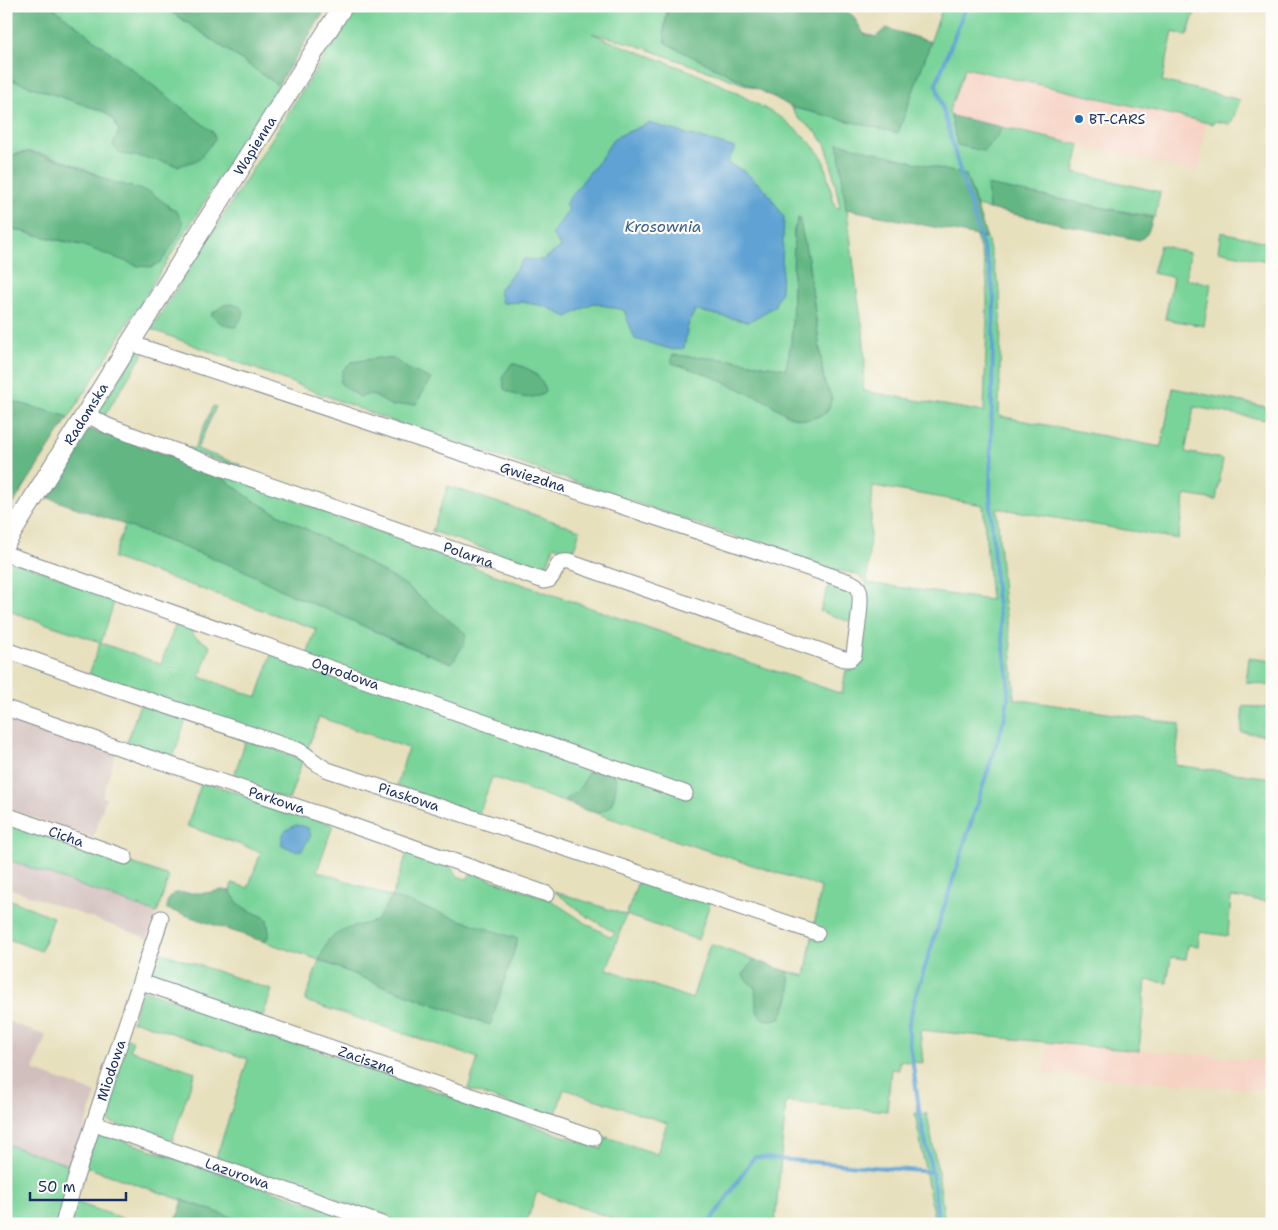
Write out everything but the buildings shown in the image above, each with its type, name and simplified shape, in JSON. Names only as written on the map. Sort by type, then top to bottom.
[{"type":"street","name":"Wapienna","points":[[166,286],[343,6]]},
{"type":"street","name":"Radomska","points":[[6,542],[166,286]]},
{"type":"street","name":"Gwiezdna","points":[[130,343],[850,582],[856,585],[859,590],[860,599],[854,655],[850,659],[844,659]]},
{"type":"street","name":"Polarna","points":[[86,414],[108,426],[234,473],[544,581],[549,580],[554,575],[559,563],[562,561],[569,562],[844,659]]},
{"type":"street","name":"Ogrodowa","points":[[6,554],[685,793]]},
{"type":"street","name":"Piaskowa","points":[[6,650],[98,684],[298,750],[328,770],[817,933]]},
{"type":"street","name":"Parkowa","points":[[6,708],[325,816],[547,894]]},
{"type":"street","name":"Cicha","points":[[6,815],[125,857]]},
{"type":"street","name":"Miodowa","points":[[63,1224],[161,918]]},
{"type":"street","name":"Zaciszna","points":[[141,982],[593,1138]]},
{"type":"street","name":"Lazurowa","points":[[94,1123],[382,1224]]},
{"type":"shaded area","name":"BT-CARS","points":[[965,67],[1206,123],[1198,172],[951,116],[949,111]]},
{"type":"shaded area","points":[[6,712],[117,750],[102,796],[106,798],[93,838],[6,808]]},
{"type":"shaded area","points":[[6,852],[159,906],[147,938],[6,887]]},
{"type":"shaded area","points":[[6,1021],[46,1036],[33,1070],[96,1093],[72,1166],[6,1144]]},
{"type":"shaded area","points":[[1047,1042],[1272,1061],[1272,1091],[1044,1073]]},
{"type":"green space","points":[[6,6],[51,6],[213,132],[215,139],[198,160],[178,166],[153,159],[121,154],[113,146],[119,131],[114,120],[105,112],[6,78]]},
{"type":"green space","points":[[48,6],[163,6],[278,85],[69,417],[6,401],[6,227],[81,245],[110,181],[59,159],[38,153],[24,152],[6,156],[6,78],[105,112],[114,120],[119,131],[113,146],[178,166]]},
{"type":"green space","points":[[163,6],[328,6],[278,85]]},
{"type":"green space","points":[[356,6],[536,6],[542,8],[548,6],[668,6],[664,31],[673,47],[760,90],[633,44],[592,33],[726,87],[782,118],[807,139],[823,158],[835,207],[840,208],[825,144],[816,132],[797,117],[791,107],[898,133],[943,6],[1197,6],[1187,36],[1173,32],[1162,81],[1240,100],[1231,124],[1214,121],[1213,124],[965,68],[949,111],[951,116],[1080,145],[1074,172],[1160,192],[1155,217],[988,186],[989,209],[977,206],[966,175],[841,161],[863,330],[865,362],[863,391],[984,412],[987,282],[984,262],[976,236],[987,238],[1000,291],[999,416],[1161,447],[1173,388],[1272,408],[1272,421],[1194,407],[1185,452],[1223,459],[1216,500],[1185,495],[1178,539],[997,508],[1003,597],[1011,645],[1015,699],[1180,724],[1175,765],[1272,778],[1272,902],[1231,897],[1228,936],[1200,932],[1198,946],[1188,945],[1186,959],[1171,957],[1167,983],[1146,980],[1139,1051],[920,1030],[923,1063],[899,1061],[899,1070],[891,1069],[887,1111],[786,1102],[775,1224],[628,1224],[537,1192],[526,1224],[406,1224],[216,1158],[248,1059],[139,1022],[132,1022],[142,989],[601,1149],[606,1137],[657,1154],[667,1123],[564,1089],[554,1120],[468,1089],[478,1058],[305,1001],[319,960],[490,1025],[392,897],[408,850],[448,863],[457,876],[467,879],[471,873],[552,901],[611,937],[615,933],[585,915],[554,891],[626,915],[607,969],[692,999],[710,944],[754,960],[743,975],[747,981],[755,986],[756,1007],[780,1018],[786,1007],[790,989],[787,971],[805,976],[821,887],[662,836],[492,777],[479,814],[397,786],[408,748],[319,717],[308,748],[89,675],[100,642],[6,610],[6,559],[116,596],[101,643],[161,664],[177,620],[190,625],[193,635],[210,646],[200,677],[257,697],[272,653],[304,664],[316,629],[113,558],[125,525],[241,569],[290,594],[399,643],[452,663],[465,634],[404,584],[252,500],[211,469],[495,575],[842,694],[846,670],[858,667],[867,583],[856,574],[834,570],[775,551],[576,482],[397,423],[151,329]],"holes":[[[649,123],[735,148],[727,163],[745,172],[775,306],[748,322],[695,310],[688,325],[684,348],[635,339],[624,310],[593,303],[567,317],[545,306],[522,302],[502,303],[499,290],[524,259],[543,260],[561,247],[559,224],[569,210],[589,173],[598,163],[614,138]],[[798,218],[808,259],[824,381],[832,399],[806,420],[789,416],[768,402],[709,375],[733,360],[786,369],[792,337],[794,230]],[[873,486],[983,505],[991,600],[867,583]]]},
{"type":"green space","points":[[668,6],[841,6],[853,16],[864,34],[876,37],[886,28],[931,42],[898,133],[791,107],[673,47],[666,43],[664,32]]},
{"type":"green space","points":[[951,116],[1002,127],[997,137],[984,151],[957,145]]},
{"type":"green space","points":[[838,143],[966,175],[987,238],[846,209]]},
{"type":"green space","points":[[29,152],[64,161],[110,181],[150,192],[177,212],[183,223],[179,235],[162,261],[152,267],[138,266],[81,245],[6,227],[6,156]]},
{"type":"green space","points":[[987,185],[1153,218],[1147,233],[1139,240],[989,209]]},
{"type":"green space","points":[[799,217],[808,259],[824,381],[832,399],[827,412],[806,420],[789,416],[768,402],[709,375],[672,363],[672,355],[733,360],[786,369],[792,337],[794,230]]},
{"type":"green space","points":[[1221,232],[1272,243],[1272,262],[1218,251]]},
{"type":"green space","points":[[1160,245],[1190,253],[1186,279],[1211,284],[1204,326],[1165,319],[1173,277],[1152,273]]},
{"type":"green space","points":[[224,305],[239,306],[244,311],[236,327],[222,324],[211,314]]},
{"type":"green space","points":[[138,349],[144,353],[103,418],[96,415]]},
{"type":"green space","points":[[378,358],[394,359],[408,369],[431,379],[416,404],[392,406],[371,394],[360,397],[340,383],[343,370],[352,362]]},
{"type":"green space","points":[[512,363],[529,369],[537,375],[545,390],[542,395],[523,397],[504,389],[503,376]]},
{"type":"green space","points":[[6,401],[69,417],[6,515]]},
{"type":"green space","points":[[213,406],[216,407],[197,449],[241,465],[241,468],[189,451],[188,447],[194,449]]},
{"type":"green space","points":[[88,429],[211,469],[252,500],[404,584],[466,634],[464,644],[452,663],[400,643],[290,594],[241,569],[46,497]]},
{"type":"green space","points":[[448,486],[580,530],[573,553],[554,546],[545,570],[432,531]]},
{"type":"green space","points":[[830,582],[849,590],[855,599],[853,623],[820,611]]},
{"type":"green space","points":[[1249,658],[1272,661],[1272,686],[1246,682]]},
{"type":"green space","points":[[140,704],[186,719],[172,761],[126,745]]},
{"type":"green space","points":[[1243,706],[1272,708],[1272,736],[1241,732]]},
{"type":"green space","points":[[246,740],[303,759],[289,800],[232,781]]},
{"type":"green space","points":[[593,765],[609,770],[613,773],[616,782],[611,805],[600,812],[577,807],[565,800],[581,786]]},
{"type":"green space","points":[[202,781],[333,825],[317,871],[392,897],[377,921],[365,925],[319,960],[265,942],[269,934],[267,919],[246,909],[234,898],[230,891],[232,883],[248,888],[261,852],[187,826]]},
{"type":"green space","points":[[6,819],[169,876],[157,913],[6,859]]},
{"type":"green space","points":[[639,879],[710,903],[698,940],[626,915]]},
{"type":"green space","points":[[222,890],[230,891],[242,906],[267,919],[269,934],[265,942],[167,909],[167,902],[176,893],[206,893]]},
{"type":"green space","points":[[392,897],[518,939],[490,1025],[319,960],[329,939],[345,929],[376,921]]},
{"type":"green space","points":[[6,898],[53,917],[41,951],[6,938]]},
{"type":"green space","points":[[157,951],[272,990],[262,1019],[147,979]]},
{"type":"green space","points":[[754,960],[787,971],[790,989],[786,1007],[780,1018],[765,1019],[760,1017],[758,1013],[755,987],[743,975]]},
{"type":"green space","points":[[126,1039],[133,1040],[130,1050],[195,1072],[171,1144],[101,1119]]},
{"type":"green space","points":[[915,1113],[927,1114],[945,1224],[935,1224]]},
{"type":"green space","points":[[98,1132],[372,1224],[251,1224],[84,1165]]},
{"type":"green space","points":[[6,1144],[72,1166],[59,1224],[6,1224]]},
{"type":"green space","points":[[73,1200],[78,1203],[139,1224],[66,1224]]},
{"type":"green space","points":[[183,1200],[250,1224],[175,1224]]},
{"type":"water","name":"Krosownia","points":[[649,123],[735,148],[727,163],[745,172],[765,189],[784,217],[781,291],[774,307],[748,322],[695,310],[688,325],[684,348],[674,350],[635,339],[624,310],[593,303],[567,317],[545,306],[522,302],[502,303],[499,291],[524,259],[543,260],[561,247],[552,234],[569,210],[565,204],[598,163],[614,138]]},
{"type":"water","points":[[296,825],[308,828],[311,835],[302,850],[295,851],[282,845],[282,837],[284,832]]},
{"type":"waterway","points":[[939,1224],[932,1172],[920,1116],[908,1029],[914,1001],[1005,717],[1008,699],[1008,677],[996,592],[990,493],[994,299],[990,270],[936,84],[966,6]]},
{"type":"waterway","points":[[709,1224],[754,1157],[932,1172]]},
{"type":"place","name":"BT-CARS","points":[[1079,119]]}]
